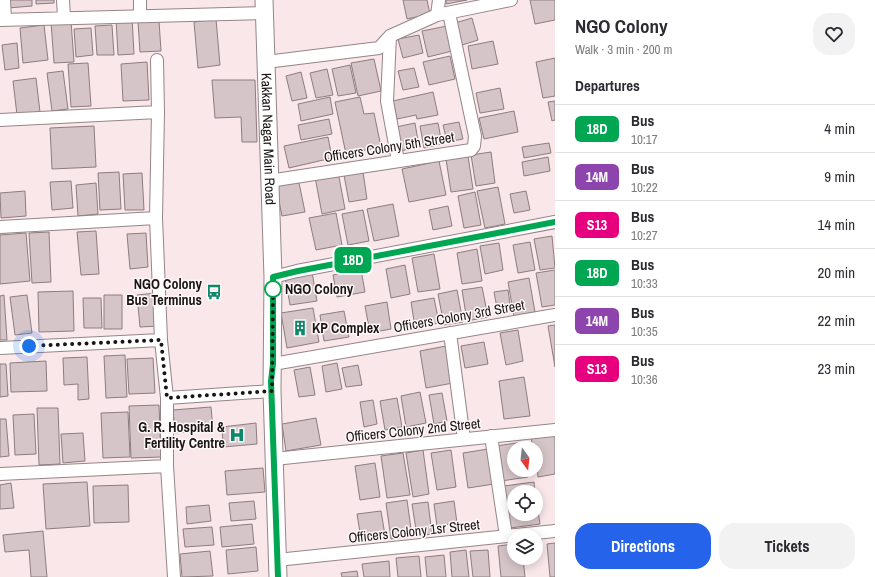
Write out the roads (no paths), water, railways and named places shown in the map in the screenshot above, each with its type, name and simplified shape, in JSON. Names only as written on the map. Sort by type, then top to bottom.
[{"type":"street","points":[[4,0],[2,20],[140,16],[264,7]]},
{"type":"street","points":[[63,0],[64,18]]},
{"type":"street","points":[[140,0],[140,16]]},
{"type":"street","name":"Officers Colony 5th Street","points":[[269,181],[471,150],[474,146],[475,136],[439,0]]},
{"type":"street","points":[[266,62],[379,48],[390,36],[443,14],[512,0]]},
{"type":"street","name":"Kakkan Nagar Main Road","points":[[264,7],[273,277],[272,391],[278,569]]},
{"type":"street","points":[[390,36],[387,101],[398,161]]},
{"type":"street","points":[[157,60],[158,112],[156,218],[161,340],[167,398],[168,466],[174,577]]},
{"type":"street","points":[[0,120],[158,112]]},
{"type":"street","points":[[0,227],[156,218]]},
{"type":"street","points":[[273,277],[555,222]]},
{"type":"street","name":"Officers Colony 3rd Street","points":[[273,364],[555,315]]},
{"type":"street","points":[[450,333],[464,439]]},
{"type":"street","points":[[0,348],[161,340]]},
{"type":"street","points":[[167,398],[272,391]]},
{"type":"street","name":"Officers Colony 2nd Street","points":[[274,459],[555,430]]},
{"type":"street","points":[[491,436],[506,536]]},
{"type":"street","points":[[0,474],[168,466]]},
{"type":"street","name":"Officers Colony 1sr Street","points":[[278,569],[506,536],[555,531]]},
{"type":"place","name":"NGO Colony","points":[[273,289]]},
{"type":"place","name":"NGO Colony Bus Terminus","points":[[214,292]]},
{"type":"place","name":"KP Complex","points":[[300,328]]},
{"type":"place","name":"G. R. Hospital & Fertility Centre","points":[[237,435]]}]
